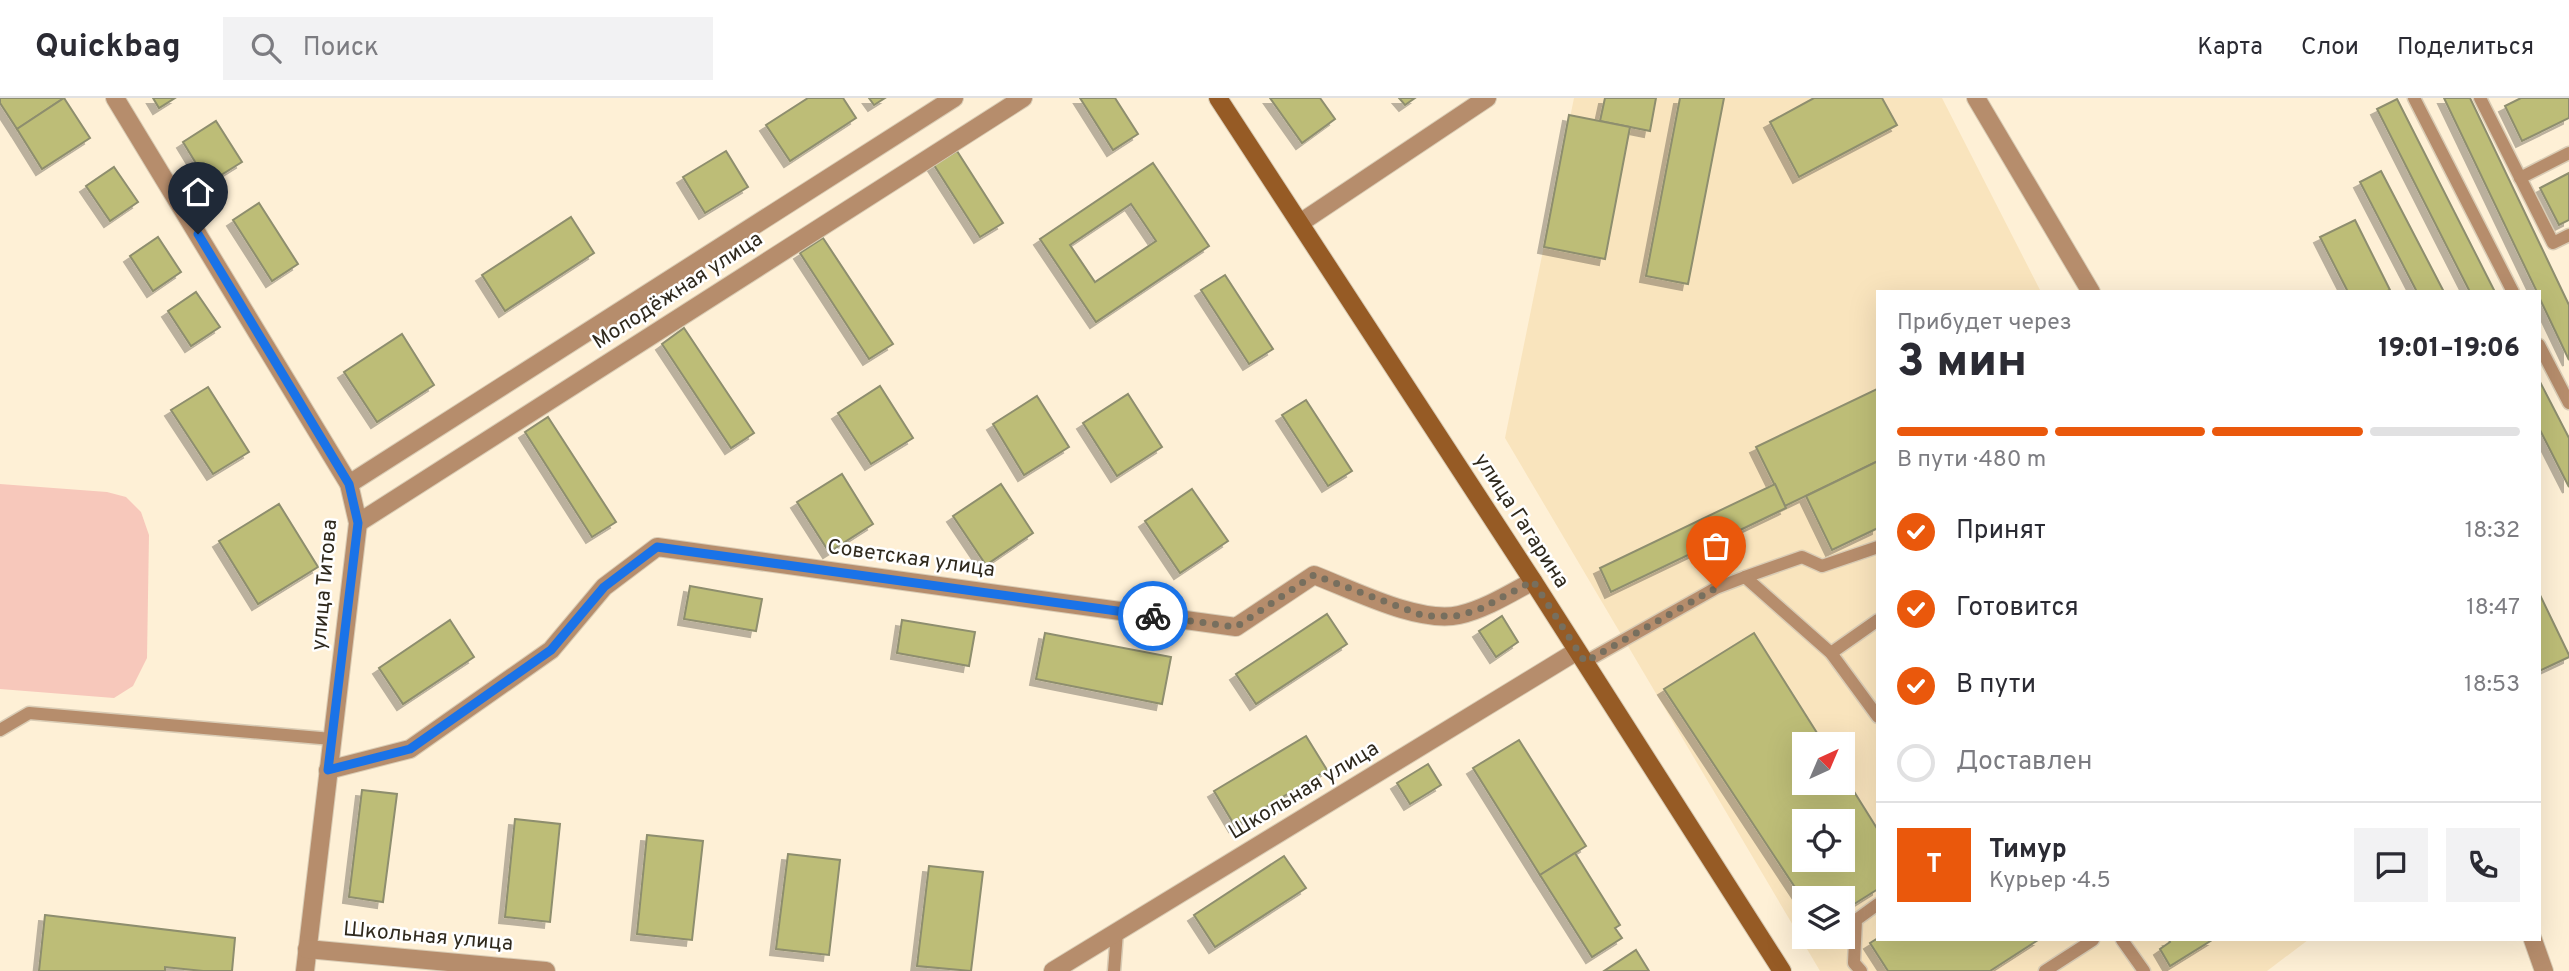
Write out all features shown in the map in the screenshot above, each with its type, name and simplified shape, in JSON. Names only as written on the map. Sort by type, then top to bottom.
[{"type":"main road","name":"улица Гагарина","points":[[1218,98],[1533,581],[1782,971]]},
{"type":"street","name":"улица Титова","points":[[116,98],[349,484],[358,523],[305,971]]},
{"type":"street","name":"Молодёжная улица","points":[[349,484],[954,98]]},
{"type":"street","name":"Молодёжная улица","points":[[358,523],[1023,98]]},
{"type":"street","points":[[1300,223],[1487,98]]},
{"type":"street","points":[[1976,98],[2090,290]]},
{"type":"street","name":"Советская улица","points":[[328,770],[410,749],[551,650],[604,587],[657,547],[1236,627],[1314,575],[1424,616],[1456,616],[1478,610],[1533,581]]},
{"type":"street","name":"Школьная улица","points":[[1053,971],[1581,657]]},
{"type":"street","points":[[2533,941],[2544,971]]},
{"type":"street","name":"Школьная улица","points":[[307,949],[546,971]]},
{"type":"lane","points":[[2414,98],[2512,290]]},
{"type":"lane","points":[[2484,99],[2553,243],[2569,235]]},
{"type":"lane","points":[[2520,178],[2569,153]]},
{"type":"lane","points":[[2541,349],[2569,403]]},
{"type":"lane","points":[[1581,657],[1716,588],[1745,577],[1802,557],[1822,566],[1876,548]]},
{"type":"lane","points":[[1745,577],[1832,653],[1876,714]]},
{"type":"lane","points":[[1832,653],[1876,621]]},
{"type":"lane","points":[[0,730],[29,713],[332,739]]},
{"type":"lane","points":[[1861,971],[1854,963],[1856,920],[1876,905]]},
{"type":"lane","points":[[1114,971],[1117,932]]},
{"type":"lane","points":[[2045,971],[2091,941]]},
{"type":"lane","points":[[2123,941],[2144,971]]},
{"type":"shaded area","points":[[1574,98],[1942,98],[2040,290],[1876,290],[1876,941],[2307,941],[2267,971],[1820,971],[1807,949],[1855,949],[1855,886],[1792,886],[1792,924],[1505,438]]},
{"type":"shaded area","points":[[0,484],[107,492],[126,497],[141,512],[149,535],[147,658],[133,686],[114,698],[0,689]]},
{"type":"building","points":[[0,98],[64,98],[17,129],[0,103]]},
{"type":"building","points":[[64,98],[90,138],[42,169],[17,129]]},
{"type":"building","points":[[153,98],[175,98],[159,108]]},
{"type":"building","points":[[808,98],[843,98],[856,118],[790,161],[766,125]]},
{"type":"building","points":[[869,98],[885,98],[874,105]]},
{"type":"building","points":[[1080,98],[1115,98],[1138,134],[1113,150]]},
{"type":"building","points":[[1270,98],[1320,98],[1335,119],[1302,143]]},
{"type":"building","points":[[1399,98],[1415,98],[1405,105]]},
{"type":"building","points":[[1605,98],[1656,98],[1650,131],[1600,121]]},
{"type":"building","points":[[1680,98],[1724,98],[1688,284],[1646,276]]},
{"type":"building","points":[[1814,98],[1882,98],[1897,125],[1799,177],[1770,122]]},
{"type":"building","points":[[2444,98],[2470,98],[2569,305],[2569,360],[2541,301],[2541,290],[2536,290]]},
{"type":"building","points":[[2521,98],[2569,98],[2569,118],[2522,141],[2505,106]]},
{"type":"building","points":[[2397,99],[2494,290],[2469,290],[2377,109]]},
{"type":"building","points":[[1569,115],[1630,127],[1605,259],[1544,247]]},
{"type":"building","points":[[216,121],[242,162],[208,183],[183,142]]},
{"type":"building","points":[[726,151],[748,187],[705,213],[683,177]]},
{"type":"building","points":[[957,151],[1003,223],[980,237],[934,165]]},
{"type":"building","points":[[1153,163],[1209,246],[1096,322],[1040,239]],"holes":[[[1131,204],[1156,241],[1095,282],[1070,245]]]},
{"type":"building","points":[[114,167],[138,202],[110,221],[86,186]]},
{"type":"building","points":[[2381,171],[2443,290],[2416,290],[2360,182]]},
{"type":"building","points":[[2569,173],[2569,220],[2559,225],[2540,188]]},
{"type":"building","points":[[259,203],[298,264],[272,281],[233,220]]},
{"type":"building","points":[[571,217],[594,253],[505,311],[482,275]]},
{"type":"building","points":[[2355,220],[2390,290],[2347,290],[2320,237]]},
{"type":"building","points":[[158,237],[181,272],[153,291],[130,256]]},
{"type":"building","points":[[823,238],[893,344],[869,359],[800,253]]},
{"type":"building","points":[[1225,275],[1273,349],[1249,364],[1201,290]]},
{"type":"building","points":[[196,292],[220,327],[191,346],[168,311]]},
{"type":"building","points":[[684,328],[754,433],[731,448],[662,344]]},
{"type":"building","points":[[402,334],[434,385],[377,422],[344,372]]},
{"type":"building","points":[[2541,384],[2569,438],[2569,487],[2541,432]]},
{"type":"building","points":[[880,386],[913,438],[871,464],[838,413]]},
{"type":"building","points":[[208,387],[249,452],[213,474],[171,410]]},
{"type":"building","points":[[1876,389],[1876,462],[1785,506],[1756,447]]},
{"type":"building","points":[[1128,394],[1162,447],[1117,476],[1083,423]]},
{"type":"building","points":[[1037,396],[1069,447],[1024,475],[993,424]]},
{"type":"building","points":[[1306,400],[1352,471],[1328,486],[1282,415]]},
{"type":"building","points":[[548,417],[616,522],[592,537],[525,432]]},
{"type":"building","points":[[1876,462],[1876,529],[1832,550],[1806,496]]},
{"type":"building","points":[[842,474],[873,524],[829,552],[797,502]]},
{"type":"building","points":[[1001,484],[1033,533],[986,565],[953,516]]},
{"type":"building","points":[[1775,484],[1786,508],[1611,592],[1600,568]]},
{"type":"building","points":[[1192,489],[1228,541],[1180,573],[1145,521]]},
{"type":"building","points":[[279,504],[318,567],[258,604],[219,541]]},
{"type":"building","points":[[690,586],[762,599],[756,631],[684,619]]},
{"type":"building","points":[[2541,597],[2569,655],[2541,670]]},
{"type":"building","points":[[1327,614],[1347,644],[1256,704],[1236,674]]},
{"type":"building","points":[[1502,616],[1518,642],[1496,657],[1479,631]]},
{"type":"building","points":[[450,620],[474,657],[403,704],[379,668]]},
{"type":"building","points":[[902,620],[975,632],[969,666],[897,653]]},
{"type":"building","points":[[1045,633],[1171,657],[1162,704],[1036,679]]},
{"type":"building","points":[[1754,633],[1816,732],[1792,732],[1792,795],[1855,793],[1876,827],[1876,890],[1855,903],[1855,886],[1794,886],[1664,689]]},
{"type":"building","points":[[1306,736],[1327,770],[1235,826],[1214,791]]},
{"type":"building","points":[[1519,740],[1586,846],[1540,875],[1473,768]]},
{"type":"building","points":[[1428,764],[1441,785],[1410,804],[1397,783]]},
{"type":"building","points":[[362,790],[397,794],[383,902],[349,897]]},
{"type":"building","points":[[515,819],[560,824],[550,922],[505,917]]},
{"type":"building","points":[[647,835],[703,841],[692,940],[637,934]]},
{"type":"building","points":[[1575,853],[1620,925],[1615,928],[1622,938],[1592,957],[1540,875]]},
{"type":"building","points":[[788,854],[840,860],[829,955],[776,949]]},
{"type":"building","points":[[1284,856],[1306,888],[1215,947],[1194,915]]},
{"type":"building","points":[[929,866],[983,872],[971,971],[917,966]]},
{"type":"building","points":[[45,915],[235,938],[232,971],[165,967],[165,971],[39,971]]},
{"type":"building","points":[[1876,939],[2036,941],[1990,971],[1888,971],[1870,943]]},
{"type":"building","points":[[2210,941],[2170,966],[2160,949],[2170,942]]},
{"type":"building","points":[[1636,950],[1649,971],[1604,971]]},
{"type":"way so far","points":[[1153,616],[1236,627],[1314,575],[1424,616],[1456,616],[1478,610],[1533,581],[1585,662],[1716,588]]},
{"type":"route","points":[[198,234],[349,484],[358,523],[328,770],[410,749],[551,650],[604,587],[657,547],[1153,616]]}]
